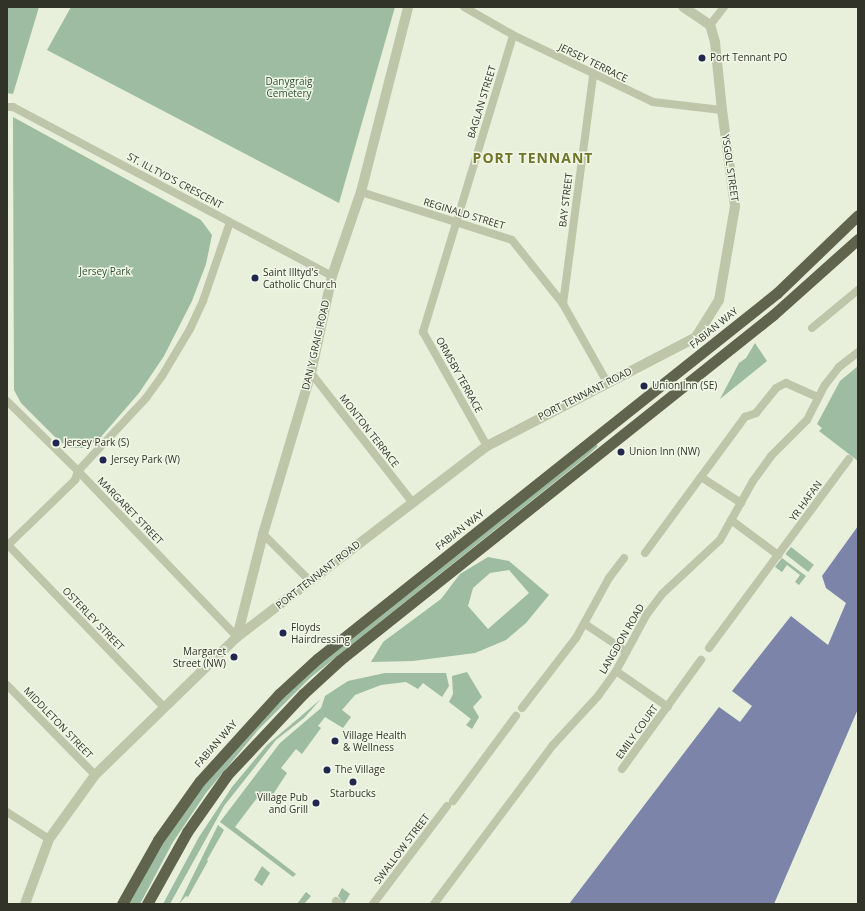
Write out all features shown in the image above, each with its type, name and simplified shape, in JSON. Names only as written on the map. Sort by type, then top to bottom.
[{"type":"highway","name":"FABIAN WAY","points":[[122,904],[158,840],[200,781],[279,694],[317,659],[777,293],[858,215]]},
{"type":"highway","points":[[147,904],[187,832],[227,775],[302,694],[340,660],[773,316],[858,239]]},
{"type":"street","name":"DAN Y GRAIG ROAD","points":[[237,637],[263,534],[310,373],[332,276],[361,192],[408,7]]},
{"type":"street","name":"JERSEY TERRACE","points":[[464,7],[513,35],[593,75],[653,102],[722,110]]},
{"type":"street","points":[[683,7],[710,25],[724,7]]},
{"type":"street","name":"YSGOL STREET","points":[[696,337],[719,300],[735,206],[722,110],[716,42],[710,25]]},
{"type":"street","name":"BAGLAN STREET","points":[[457,221],[513,35]]},
{"type":"street","name":"BAY STREET","points":[[563,304],[593,75]]},
{"type":"street","name":"ST. ILLTYD'S CRESCENT","points":[[7,107],[13,107],[332,276]]},
{"type":"street","name":"REGINALD STREET","points":[[361,192],[457,221],[512,240],[563,304],[607,382]]},
{"type":"street","name":"ORMSBY TERRACE","points":[[457,221],[423,332],[487,446]]},
{"type":"street","points":[[7,546],[75,480],[78,470],[146,398],[162,376],[190,329],[203,301],[230,222]]},
{"type":"street","points":[[812,328],[858,290]]},
{"type":"street","name":"PORT TENNANT ROAD","points":[[25,904],[49,839],[95,775],[237,637],[487,446],[607,382],[696,337]]},
{"type":"street","name":"LANGDON ROAD","points":[[434,904],[553,745],[598,696],[616,671],[647,614],[662,594],[720,540],[741,503],[771,456],[807,420],[818,397],[839,367],[858,352]]},
{"type":"street","name":"MONTON TERRACE","points":[[310,373],[412,502]]},
{"type":"street","points":[[645,553],[745,417],[756,413],[776,388],[786,383],[818,397]]},
{"type":"street","name":"MARGARET STREET","points":[[7,401],[78,470],[237,637]]},
{"type":"street","name":"YR HAFAN","points":[[709,648],[849,459]]},
{"type":"street","points":[[701,477],[741,503]]},
{"type":"street","points":[[731,520],[778,555]]},
{"type":"street","points":[[263,534],[310,582]]},
{"type":"street","name":"OSTERLEY STREET","points":[[7,546],[164,707]]},
{"type":"street","points":[[522,708],[585,624],[609,578],[624,558]]},
{"type":"street","points":[[585,624],[627,652]]},
{"type":"street","name":"EMILY COURT","points":[[622,769],[701,660]]},
{"type":"street","name":"EMILY COURT","points":[[616,671],[668,707]]},
{"type":"street","name":"MIDDLETON STREET","points":[[7,685],[95,775]]},
{"type":"street","name":"SWALLOW STREET","points":[[373,904],[516,716]]},
{"type":"street","points":[[7,812],[49,839]]},
{"type":"green space","points":[[7,7],[39,7],[13,94],[7,93]]},
{"type":"green space","name":"Danygraig Cemetery","points":[[71,7],[395,7],[339,203],[47,50]]},
{"type":"green space","name":"Jersey Park","points":[[13,117],[201,220],[212,235],[206,264],[192,301],[164,356],[139,393],[100,438],[83,448],[71,448],[59,441],[21,403],[14,390]]},
{"type":"green space","points":[[755,343],[767,361],[720,399],[739,363],[746,358]]},
{"type":"green space","points":[[858,366],[858,461],[819,431],[822,428],[817,424],[840,381]]},
{"type":"green space","points":[[596,444],[598,446],[586,457],[310,678],[258,730],[206,793],[173,842],[140,904],[127,904],[181,814],[253,726],[307,674]]},
{"type":"green space","points":[[791,547],[814,565],[808,572],[785,554]]},
{"type":"green space","points":[[488,557],[509,561],[549,595],[526,623],[506,640],[475,653],[413,661],[371,662],[383,642],[441,599],[460,574]],"holes":[[[509,570],[529,593],[488,629],[468,606],[473,588],[490,573]]]},
{"type":"green space","points":[[782,558],[806,576],[799,585],[795,582],[800,575],[787,565],[782,572],[775,567]]},
{"type":"green space","points":[[467,672],[482,697],[473,707],[479,717],[472,729],[466,725],[471,719],[449,702],[453,694],[452,676]]},
{"type":"green space","points":[[385,673],[446,673],[449,686],[442,697],[423,683],[418,689],[406,682],[381,685],[355,695],[342,710],[351,717],[343,728],[325,717],[318,726],[321,728],[302,754],[296,749],[281,768],[287,773],[272,796],[265,792],[262,795],[260,794],[235,827],[296,874],[293,877],[220,822],[280,743],[321,708],[325,696],[348,681]]},
{"type":"green space","points":[[321,699],[304,718],[276,740],[224,806],[170,904],[163,904],[199,837],[232,787],[267,745]]},
{"type":"green space","points":[[218,825],[224,830],[188,897],[186,896],[179,904]]},
{"type":"green space","points":[[262,866],[270,873],[262,886],[254,880]]},
{"type":"green space","points":[[342,888],[350,894],[344,904],[338,896]]},
{"type":"green space","points":[[306,892],[311,896],[304,904],[297,904]]},
{"type":"water","points":[[858,526],[858,709],[774,904],[569,904],[719,707],[740,722],[752,706],[732,691],[791,616],[828,645],[846,603],[826,588],[822,576]]},
{"type":"place","name":"Port Tennant PO","points":[[702,58]]},
{"type":"place","name":"Saint Illtyd's Catholic Church","points":[[255,278]]},
{"type":"place","name":"Union Inn (SE)","points":[[644,386]]},
{"type":"place","name":"Jersey Park (S)","points":[[56,443]]},
{"type":"place","name":"Union Inn (NW)","points":[[621,452]]},
{"type":"place","name":"Jersey Park (W)","points":[[103,460]]},
{"type":"place","name":"Floyds Hairdressing","points":[[283,633]]},
{"type":"place","name":"Margaret Street (NW)","points":[[234,657]]},
{"type":"place","name":"Village Health & Wellness","points":[[335,741]]},
{"type":"place","name":"The Village","points":[[327,770]]},
{"type":"place","name":"Starbucks","points":[[353,782]]},
{"type":"place","name":"Village Pub and Grill","points":[[316,803]]},
{"type":"district","name":"PORT TENNANT","points":[[533,158]]}]
